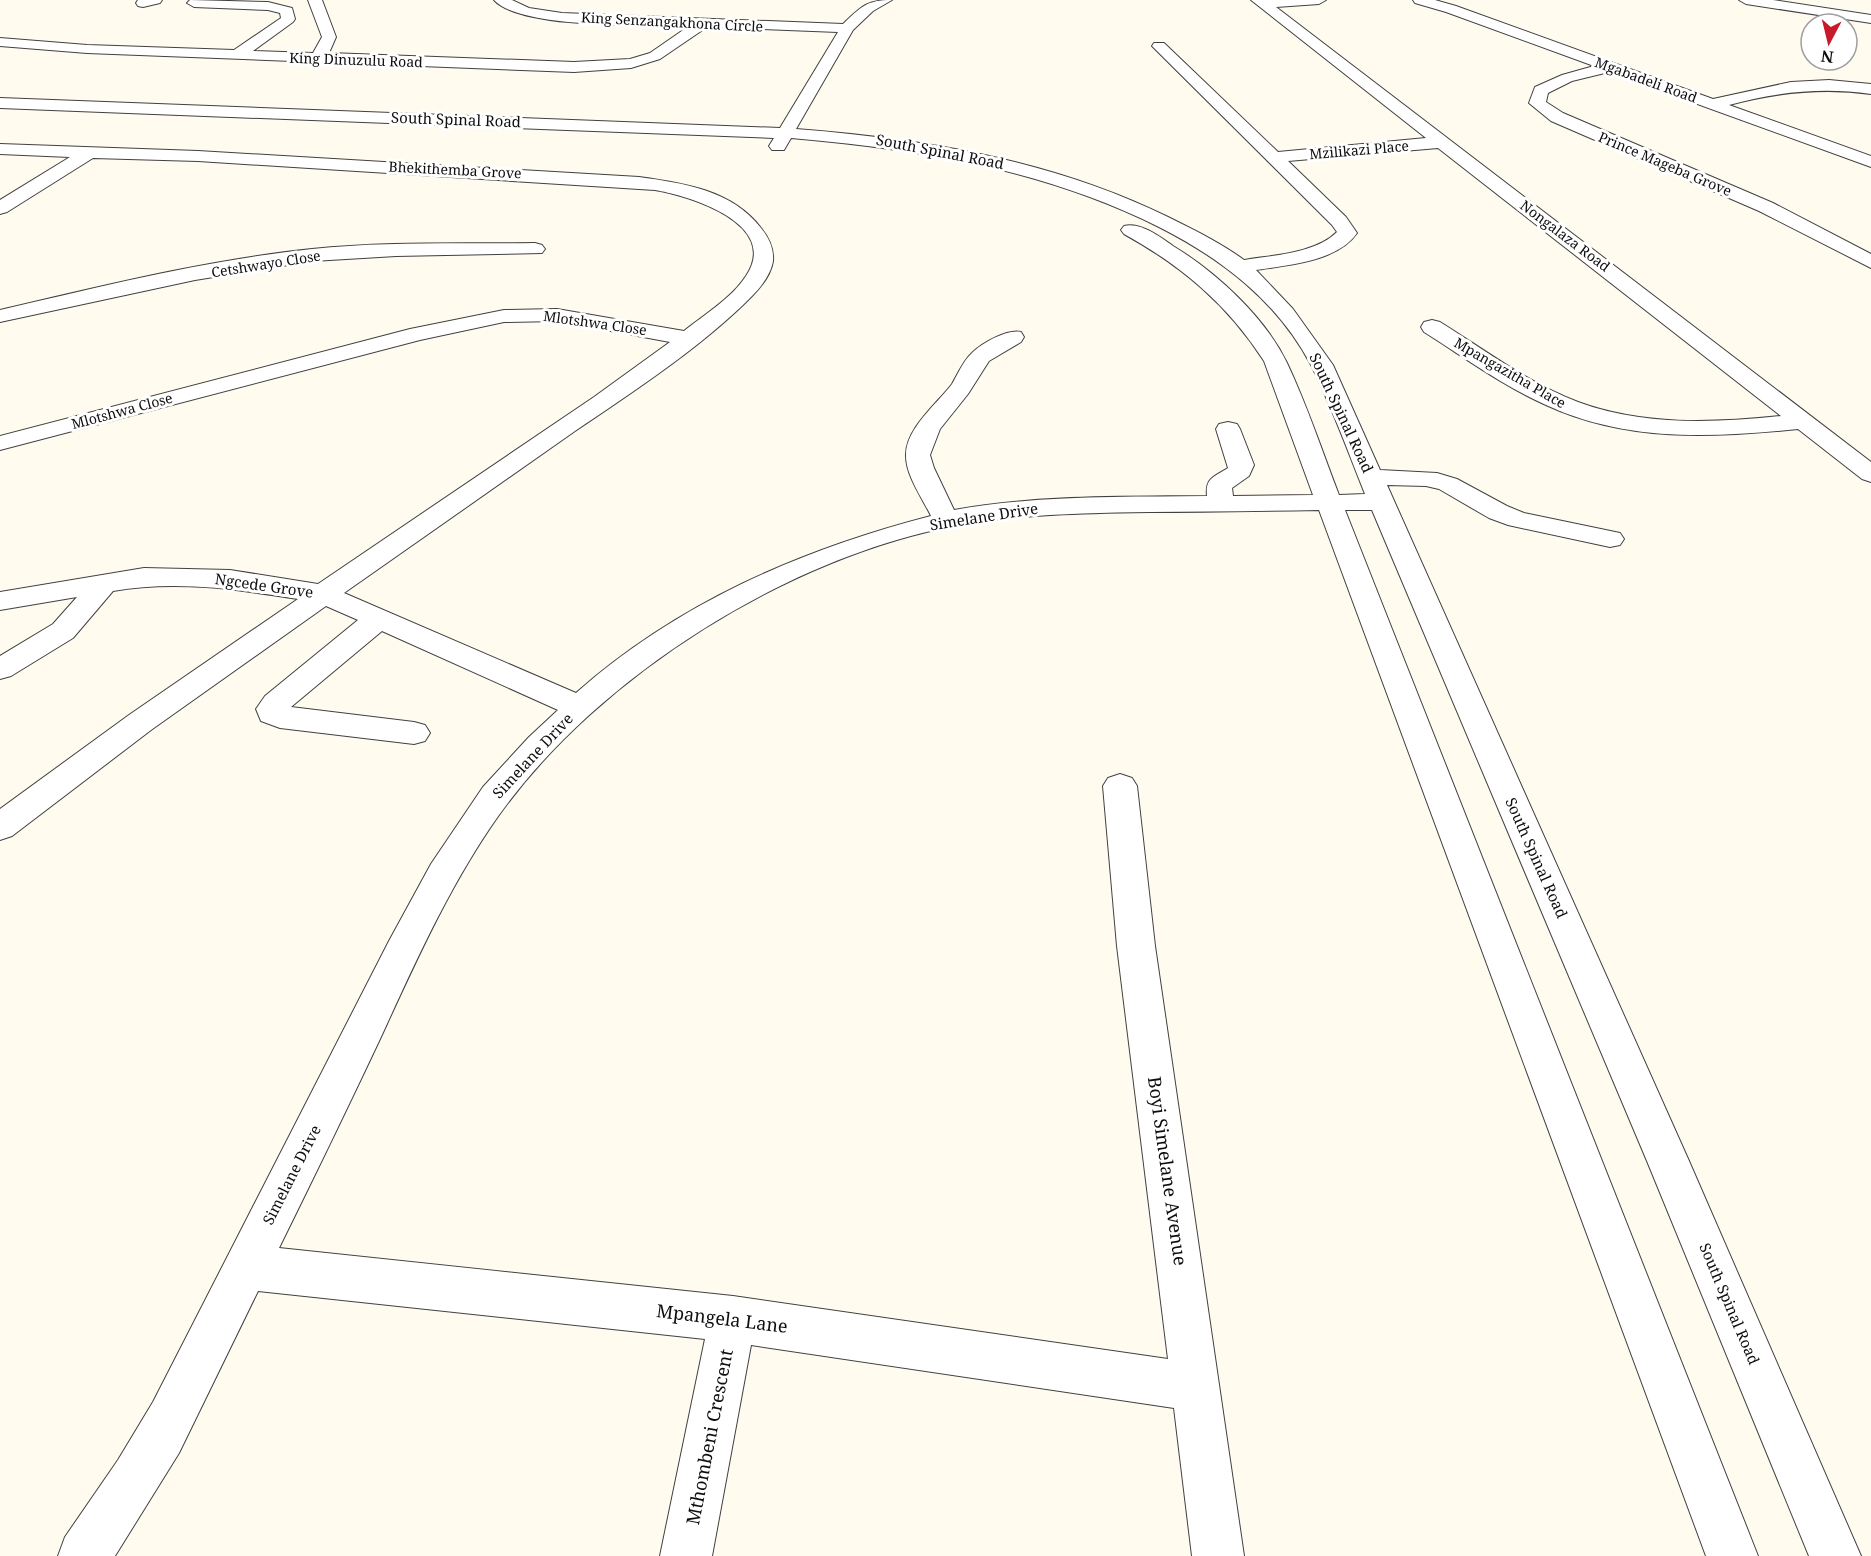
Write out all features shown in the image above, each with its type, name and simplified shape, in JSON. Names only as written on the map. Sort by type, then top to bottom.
[{"type":"street","points":[[315,0],[329,37],[324,50],[317,58]]},
{"type":"street","name":"King Senzangakhona Circle","points":[[501,0],[526,12],[595,18],[847,28]]},
{"type":"street","points":[[595,18],[611,0]]},
{"type":"street","points":[[854,0],[879,3]]},
{"type":"street","points":[[1262,2],[1319,0]]},
{"type":"street","name":"Mgabadeli Road","points":[[1420,0],[1451,9],[1871,162]]},
{"type":"street","points":[[1746,0],[1871,19]]},
{"type":"street","name":"Nongalaza Road","points":[[1262,2],[1871,474]]},
{"type":"street","points":[[194,3],[273,6],[287,11],[288,19],[237,55]]},
{"type":"street","points":[[782,139],[847,28],[862,13],[879,3]]},
{"type":"street","name":"King Dinuzulu Road","points":[[0,42],[87,49],[237,55],[526,66],[603,66],[631,63],[655,56],[702,24]]},
{"type":"street","name":"Mzilikazi Place","points":[[1159,46],[1275,157],[1339,221],[1347,233],[1344,238],[1318,250],[1240,267]]},
{"type":"street","name":"Prince Mageba Grove","points":[[1610,67],[1551,85],[1541,90],[1537,103],[1557,117],[1801,223],[1871,262]]},
{"type":"street","points":[[1837,72],[1847,86]]},
{"type":"street","points":[[1712,104],[1790,86],[1847,86],[1871,89]]},
{"type":"street","name":"South Spinal Road","points":[[0,103],[129,110],[159,121],[782,139],[870,139],[925,146],[1070,182],[1115,198],[1160,219],[1240,267],[1288,318],[1322,365],[1668,1161],[1835,1556]]},
{"type":"street","points":[[118,153],[159,121]]},
{"type":"street","name":"South Spinal Road","points":[[782,139],[880,154],[983,175],[1080,206],[1159,244],[1205,276],[1258,333],[1275,361],[1732,1556]]},
{"type":"street","name":"Mzilikazi Place","points":[[1275,157],[1442,142]]},
{"type":"street","name":"Bhekithemba Grove","points":[[0,149],[597,178],[669,186],[699,194],[739,214],[753,229],[760,241],[763,253],[761,267],[741,294],[688,339]]},
{"type":"street","points":[[0,208],[90,152]]},
{"type":"street","name":"Cetshwayo Close","points":[[0,316],[120,289],[305,256],[386,251],[536,249]]},
{"type":"street","name":"Mlotshwa Close","points":[[0,443],[418,334],[504,316],[556,315],[688,339]]},
{"type":"street","name":"Mpangazitha Place","points":[[1432,327],[1541,393],[1571,408],[1601,417],[1644,425],[1688,429],[1728,429],[1805,421]]},
{"type":"street","points":[[946,520],[921,468],[918,455],[921,443],[928,427],[960,389],[980,357],[1014,337]]},
{"type":"street","points":[[0,827],[134,728],[323,594],[658,363],[688,339]]},
{"type":"street","points":[[1221,504],[1219,485],[1240,471],[1241,465],[1228,429]]},
{"type":"street","name":"Simelane Drive","points":[[84,1556],[154,1449],[421,914],[463,842],[494,798],[579,707],[628,666],[684,627],[754,586],[827,554],[946,520],[1070,506],[1330,503],[1376,489],[1428,478],[1448,484],[1498,512],[1517,519],[1610,539]]},
{"type":"street","name":"Ngcede Grove","points":[[0,601],[105,582],[189,577],[230,579],[323,594],[579,707]]},
{"type":"street","points":[[0,669],[54,638],[73,621],[105,582]]},
{"type":"street","points":[[378,619],[276,703],[272,713],[280,717],[414,733]]},
{"type":"street","name":"Boyi Simelane Avenue","points":[[1119,786],[1136,946],[1218,1556]]},
{"type":"street","name":"Mpangela Lane","points":[[246,1266],[733,1319],[1196,1387]]},
{"type":"street","name":"Mthombeni Crescent","points":[[686,1556],[733,1319]]}]
